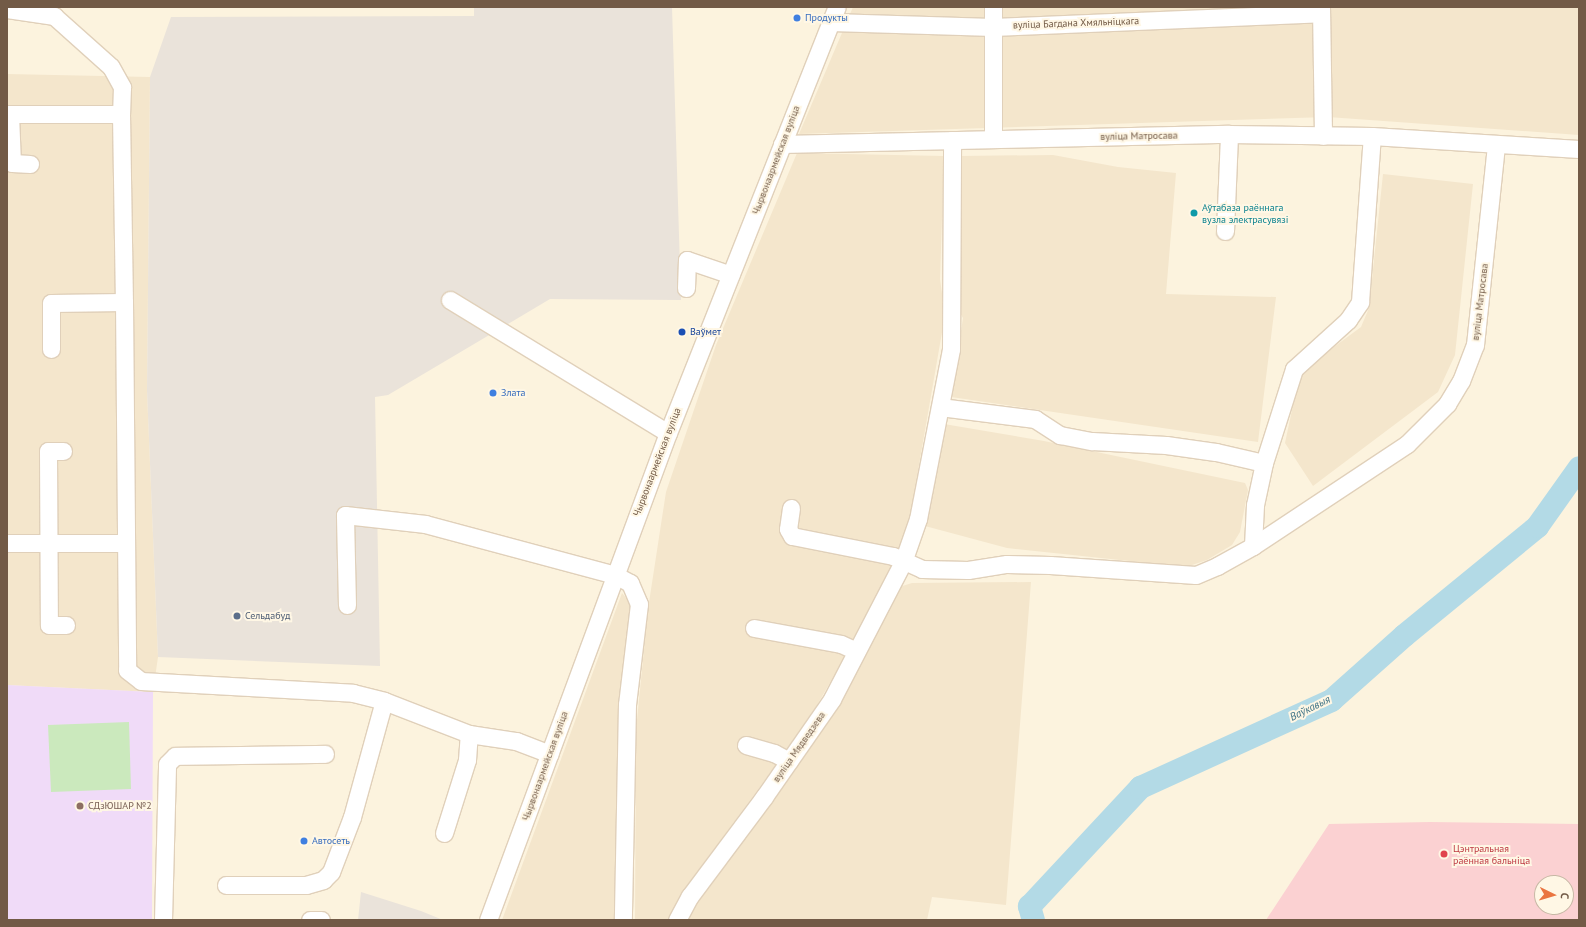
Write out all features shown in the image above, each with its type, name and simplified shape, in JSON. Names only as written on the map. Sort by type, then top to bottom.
[{"type":"street","points":[[993,7],[993,140]]},
{"type":"street","points":[[7,9],[54,16],[111,67],[122,87],[121,114],[127,670],[141,681],[353,693],[384,701],[469,734],[516,741],[550,754]]},
{"type":"street","points":[[1321,10],[1323,136]]},
{"type":"street","name":"вуліца Багдана Хмяльніцкага","points":[[834,14],[993,26],[1321,10]]},
{"type":"street","name":"Чырвонаармейская вуліца","points":[[488,920],[668,433],[834,14]]},
{"type":"street","points":[[30,164],[12,164],[9,114],[121,114]]},
{"type":"street","points":[[1225,231],[1229,134]]},
{"type":"street","name":"вуліца Матросава","points":[[782,144],[1229,134],[1372,136],[1496,145],[1579,149]]},
{"type":"street","points":[[1253,546],[1255,505],[1264,463],[1294,369],[1348,320],[1360,302],[1372,136]]},
{"type":"street","name":"вуліца Мядведзева","points":[[677,920],[690,896],[789,761],[832,699],[903,562],[918,519],[951,349],[952,140]]},
{"type":"street","name":"вуліца Матросава","points":[[791,508],[788,529],[792,536],[893,556],[903,562],[922,569],[968,570],[1007,564],[1050,565],[1196,575],[1253,546],[1408,444],[1447,404],[1461,381],[1475,345],[1496,145]]},
{"type":"street","points":[[686,288],[687,260],[731,275]]},
{"type":"street","points":[[450,300],[668,433]]},
{"type":"street","points":[[51,348],[51,303],[124,302]]},
{"type":"street","points":[[940,407],[1035,419],[1060,435],[1092,441],[1166,445],[1216,452],[1264,463]]},
{"type":"street","points":[[63,451],[48,451],[49,625],[66,625]]},
{"type":"street","points":[[348,605],[345,515],[425,524],[615,575],[630,583],[639,604],[628,704],[623,920]]},
{"type":"street","points":[[7,544],[125,543]]},
{"type":"street","points":[[754,628],[841,644],[857,651]]},
{"type":"street","points":[[226,885],[306,885],[323,880],[331,872],[352,817],[384,701]]},
{"type":"street","points":[[444,834],[467,760],[469,734]]},
{"type":"street","points":[[746,745],[774,753],[789,761]]},
{"type":"street","points":[[163,920],[167,764],[175,756],[325,754]]},
{"type":"street","points":[[310,920],[321,920]]},
{"type":"shaded area","points":[[474,7],[672,7],[681,300],[550,299],[388,395],[375,397],[380,666],[158,657],[147,391],[150,77],[171,17],[474,16]]},
{"type":"shaded area","points":[[853,7],[1579,7],[1579,135],[1328,117],[799,134]]},
{"type":"shaded area","points":[[7,74],[150,77],[147,391],[158,657],[153,692],[7,685]]},
{"type":"shaded area","points":[[797,153],[944,156],[940,279],[945,315],[911,511],[902,544],[860,631],[806,724],[684,890],[668,920],[635,920],[636,730],[648,609],[666,492],[716,345]]},
{"type":"shaded area","points":[[1053,155],[1118,167],[1176,173],[1166,294],[1276,297],[1258,442],[951,397],[963,318],[957,308],[959,156]]},
{"type":"shaded area","points":[[1383,174],[1473,184],[1455,355],[1438,392],[1313,486],[1285,443],[1300,372],[1361,327],[1369,308]]},
{"type":"shaded area","points":[[944,424],[1044,441],[1245,483],[1248,490],[1240,532],[1232,545],[1207,560],[1186,567],[1007,548],[925,526]]},
{"type":"shaded area","points":[[1031,582],[1006,905],[932,897],[927,920],[684,920],[719,870],[896,588],[912,583]]},
{"type":"shaded area","points":[[622,593],[631,604],[618,711],[614,920],[502,920]]},
{"type":"shaded area","name":"СДзЮШАР №2","points":[[7,685],[153,692],[152,920],[7,920]]},
{"type":"shaded area","name":"Цэнтральная раённая бальніца","points":[[1430,822],[1579,824],[1579,920],[1266,920],[1329,824]]},
{"type":"shaded area","points":[[361,892],[421,911],[443,920],[358,920]]},
{"type":"green space","points":[[129,722],[131,789],[51,792],[48,725]]},
{"type":"waterway","name":"Ваўкавыя","points":[[1033,920],[1029,906],[1140,787],[1331,700],[1404,635],[1537,526],[1579,467]]},
{"type":"place","name":"Продукты","points":[[797,18]]},
{"type":"place","name":"Аўтабаза раённага вузла электрасувязі","points":[[1194,213]]},
{"type":"place","name":"Ваўмет","points":[[682,332]]},
{"type":"place","name":"Злата","points":[[493,393]]},
{"type":"place","name":"Сельдабуд","points":[[237,616]]},
{"type":"place","name":"СДзЮШАР №2","points":[[80,806]]},
{"type":"place","name":"Автосеть","points":[[304,841]]},
{"type":"place","name":"Цэнтральная раённая бальніца","points":[[1444,854]]}]
